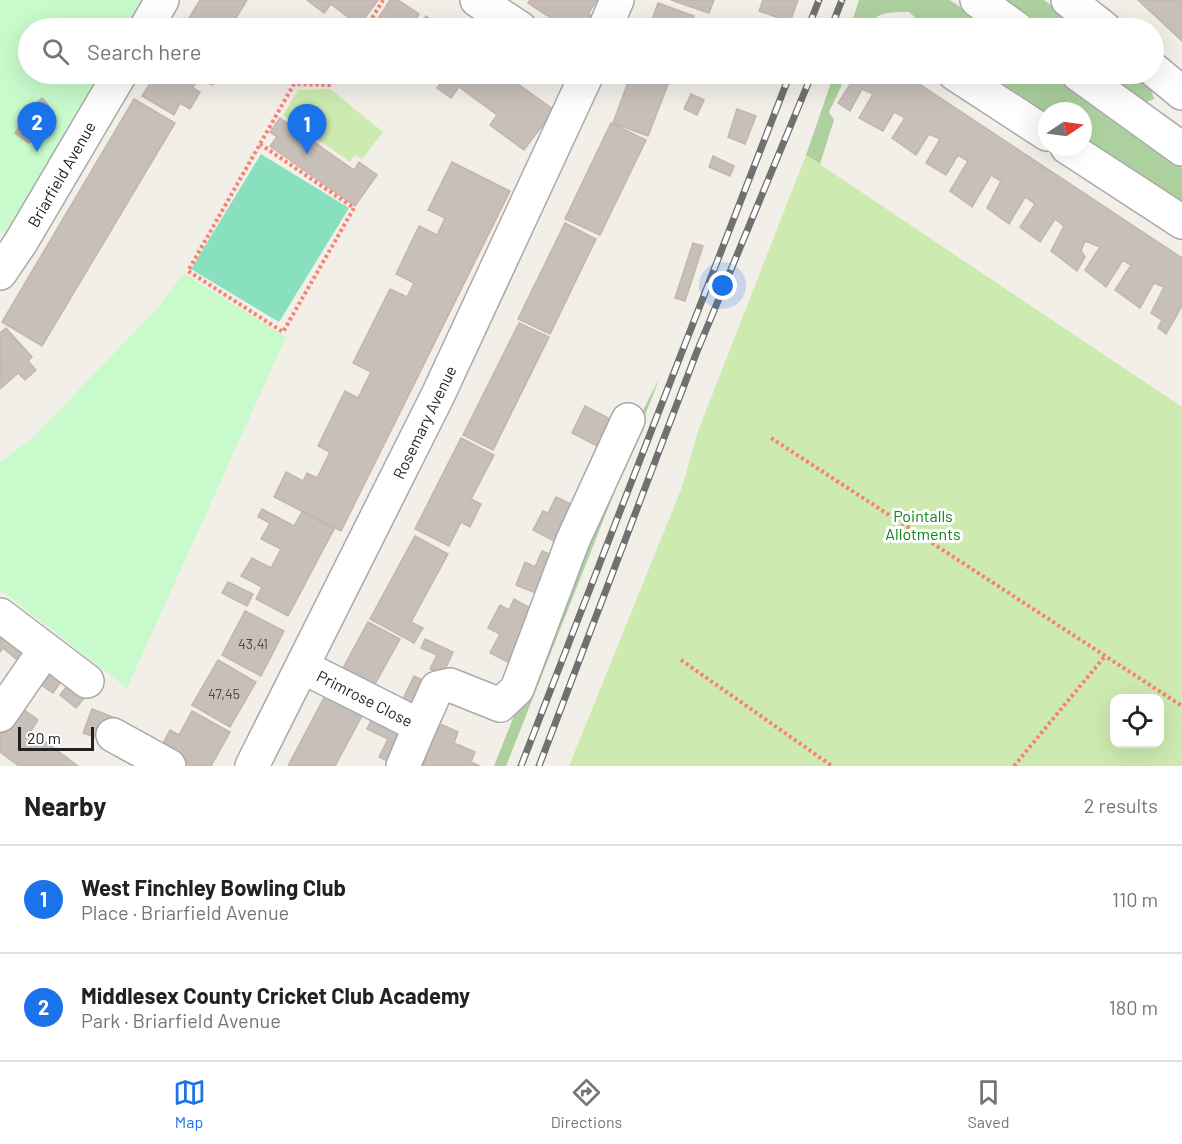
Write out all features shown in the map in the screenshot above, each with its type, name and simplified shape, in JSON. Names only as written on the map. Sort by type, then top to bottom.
[{"type":"street","points":[[152,18],[162,0]]},
{"type":"street","points":[[477,0],[505,18]]},
{"type":"street","points":[[609,18],[617,0]]},
{"type":"street","points":[[977,0],[1002,18]]},
{"type":"street","points":[[1164,78],[1182,93]]},
{"type":"street","name":"Briarfield Avenue","points":[[0,273],[21,242],[114,84]]},
{"type":"street","name":"Rosemary Avenue","points":[[252,766],[438,395],[582,84]]},
{"type":"street","points":[[971,84],[1038,128]]},
{"type":"street","points":[[1093,84],[1181,145]]},
{"type":"street","points":[[1081,156],[1182,222]]},
{"type":"street","points":[[420,726],[437,688],[450,685],[500,705],[517,689],[573,540],[628,420]]},
{"type":"street","points":[[0,615],[87,681]]},
{"type":"street","points":[[0,715],[45,650]]},
{"type":"street","name":"Primrose Close","points":[[303,667],[420,726],[403,766]]},
{"type":"street","points":[[113,735],[169,766]]},
{"type":"path","points":[[372,18],[383,0]]},
{"type":"path","points":[[260,144],[354,208],[283,332],[188,271],[294,84],[332,84]]},
{"type":"path","points":[[771,438],[1182,706]]},
{"type":"path","points":[[1014,766],[1105,656]]},
{"type":"path","points":[[681,660],[832,766]]},
{"type":"green space","points":[[0,0],[163,0],[152,18],[18,18],[18,84],[114,84],[20,244],[0,231]]},
{"type":"green space","points":[[859,0],[950,0],[976,18],[916,18],[909,12],[903,12],[880,15],[875,18],[853,18]]},
{"type":"green space","points":[[997,0],[1044,0],[1068,18],[1023,18]]},
{"type":"green space","points":[[831,84],[842,84],[829,112],[834,120],[820,164],[806,155]]},
{"type":"green space","points":[[1004,84],[1066,84],[1091,102],[1038,102],[1038,107]]},
{"type":"green space","points":[[1116,84],[1145,84],[1151,89],[1154,99],[1144,103]]},
{"type":"green space","points":[[330,89],[383,132],[362,159],[355,155],[350,162],[283,115],[298,90]]},
{"type":"green space","points":[[1092,103],[1182,168],[1182,203],[1092,143]]},
{"type":"green space","points":[[261,154],[349,208],[279,322],[191,269]]},
{"type":"green space","name":"Pointalls Allotments","points":[[806,155],[1182,407],[1182,766],[569,766],[682,487],[698,431]]},
{"type":"green space","points":[[184,273],[286,337],[127,688],[0,590],[0,462],[34,437],[159,306]]},
{"type":"green space","points":[[660,377],[506,766],[494,766],[610,475]]},
{"type":"building","points":[[200,0],[247,0],[236,18],[189,18]]},
{"type":"building","points":[[307,0],[378,0],[365,18],[349,18],[331,4],[324,13]]},
{"type":"building","points":[[390,0],[398,0],[419,14],[416,18],[378,18]]},
{"type":"building","points":[[530,0],[597,0],[588,14],[595,18],[551,18],[528,3]]},
{"type":"building","points":[[671,0],[714,0],[709,13]]},
{"type":"building","points":[[763,0],[798,0],[791,18],[779,18],[759,11]]},
{"type":"building","points":[[1138,0],[1182,0],[1182,41],[1164,24],[1164,18],[1157,18]]},
{"type":"building","points":[[658,3],[694,16],[693,18],[653,18]]},
{"type":"building","points":[[150,84],[195,84],[193,88],[200,92],[190,109],[180,103],[174,115],[142,96]]},
{"type":"building","points":[[440,84],[518,84],[554,110],[524,150],[490,125],[497,115],[459,87],[451,98],[437,88]]},
{"type":"building","points":[[627,84],[668,84],[648,136],[613,123]]},
{"type":"building","points":[[850,84],[919,84],[1182,258],[1182,306],[1166,334],[1158,328],[1162,320],[1151,313],[1164,287],[1154,283],[1140,308],[1115,290],[1131,265],[1123,260],[1106,287],[1085,270],[1100,247],[1085,241],[1081,251],[1085,257],[1077,271],[1051,251],[1064,226],[1055,219],[1040,242],[1020,227],[1035,204],[1025,197],[1009,224],[987,208],[1001,181],[991,175],[972,207],[950,191],[968,161],[958,155],[946,175],[926,163],[940,139],[929,134],[916,155],[892,138],[905,118],[894,112],[883,131],[859,118],[873,94],[862,89],[850,111],[838,103]]},
{"type":"building","points":[[691,94],[704,100],[697,115],[684,109]]},
{"type":"building","points":[[42,98],[48,105],[35,116],[29,110]]},
{"type":"building","points":[[134,99],[175,123],[42,346],[2,322]]},
{"type":"building","points":[[737,109],[756,116],[745,144],[728,137]]},
{"type":"building","points":[[280,118],[354,170],[359,162],[377,175],[355,206],[270,146],[277,137],[270,132]]},
{"type":"building","points":[[23,121],[38,131],[29,143],[15,133]]},
{"type":"building","points":[[611,123],[646,140],[600,235],[565,219]]},
{"type":"building","points":[[713,156],[734,166],[730,176],[709,167]]},
{"type":"building","points":[[452,162],[510,191],[341,531],[274,497],[286,472],[303,481],[307,473],[317,478],[330,452],[318,446],[345,391],[358,398],[371,372],[353,363],[390,289],[407,297],[414,283],[396,274],[419,226],[437,235],[445,218],[428,210]]},
{"type":"building","points":[[565,223],[596,239],[550,334],[518,319]]},
{"type":"building","points":[[693,243],[703,246],[685,301],[675,298]]},
{"type":"building","points":[[519,323],[549,337],[493,450],[463,435]]},
{"type":"building","points":[[6,328],[32,357],[28,361],[36,370],[25,380],[18,373],[1,388],[0,333]]},
{"type":"building","points":[[585,406],[612,420],[599,447],[572,433]]},
{"type":"building","points":[[461,438],[494,455],[471,499],[481,504],[470,527],[461,522],[449,546],[415,529]]},
{"type":"building","points":[[556,497],[575,506],[556,542],[533,530],[543,511],[548,513]]},
{"type":"building","points":[[262,509],[294,526],[302,512],[334,529],[288,616],[256,599],[262,587],[241,576],[252,558],[271,568],[281,549],[261,539],[270,523],[258,517]]},
{"type":"building","points":[[415,536],[448,554],[411,622],[423,628],[414,643],[370,619]]},
{"type":"building","points":[[542,551],[557,557],[536,593],[516,585],[525,562],[535,567]]},
{"type":"building","points":[[228,582],[253,594],[247,606],[222,593]]},
{"type":"building","points":[[514,599],[534,610],[508,662],[490,653],[500,634],[488,628],[500,605],[509,610]]},
{"type":"building","points":[[245,611],[284,631],[261,676],[222,655]]},
{"type":"building","points":[[368,622],[400,639],[374,686],[343,668]]},
{"type":"building","points":[[0,628],[30,653],[22,664],[3,648],[0,652]]},
{"type":"building","points":[[425,639],[453,652],[443,674],[430,669],[437,655],[421,648]]},
{"type":"building","points":[[47,659],[67,673],[53,693],[33,679]]},
{"type":"building","points":[[218,660],[256,682],[230,727],[192,705]]},
{"type":"building","points":[[414,676],[428,683],[415,708],[402,701]]},
{"type":"building","points":[[72,680],[88,693],[76,708],[60,695]]},
{"type":"building","points":[[327,692],[364,712],[335,766],[288,766]]},
{"type":"building","points":[[19,706],[38,720],[31,731],[78,766],[19,766],[0,752],[0,732]]},
{"type":"building","points":[[92,709],[115,718],[106,741],[83,733]]},
{"type":"building","points":[[192,711],[230,732],[211,766],[191,766],[160,749],[170,730],[179,735]]},
{"type":"building","points":[[375,713],[402,735],[389,762],[379,757],[388,739],[367,729]]},
{"type":"building","points":[[440,724],[458,732],[454,743],[475,752],[471,762],[480,766],[422,766]]},
{"type":"railway","points":[[812,18],[819,0]]},
{"type":"railway","points":[[835,18],[842,0]]},
{"type":"railway","points":[[521,766],[786,84]]},
{"type":"railway","points":[[539,766],[696,354],[808,84]]},
{"type":"place","name":"Middlesex County Cricket Club Academy","points":[[37,152]]},
{"type":"place","name":"West Finchley Bowling Club","points":[[307,154]]}]
